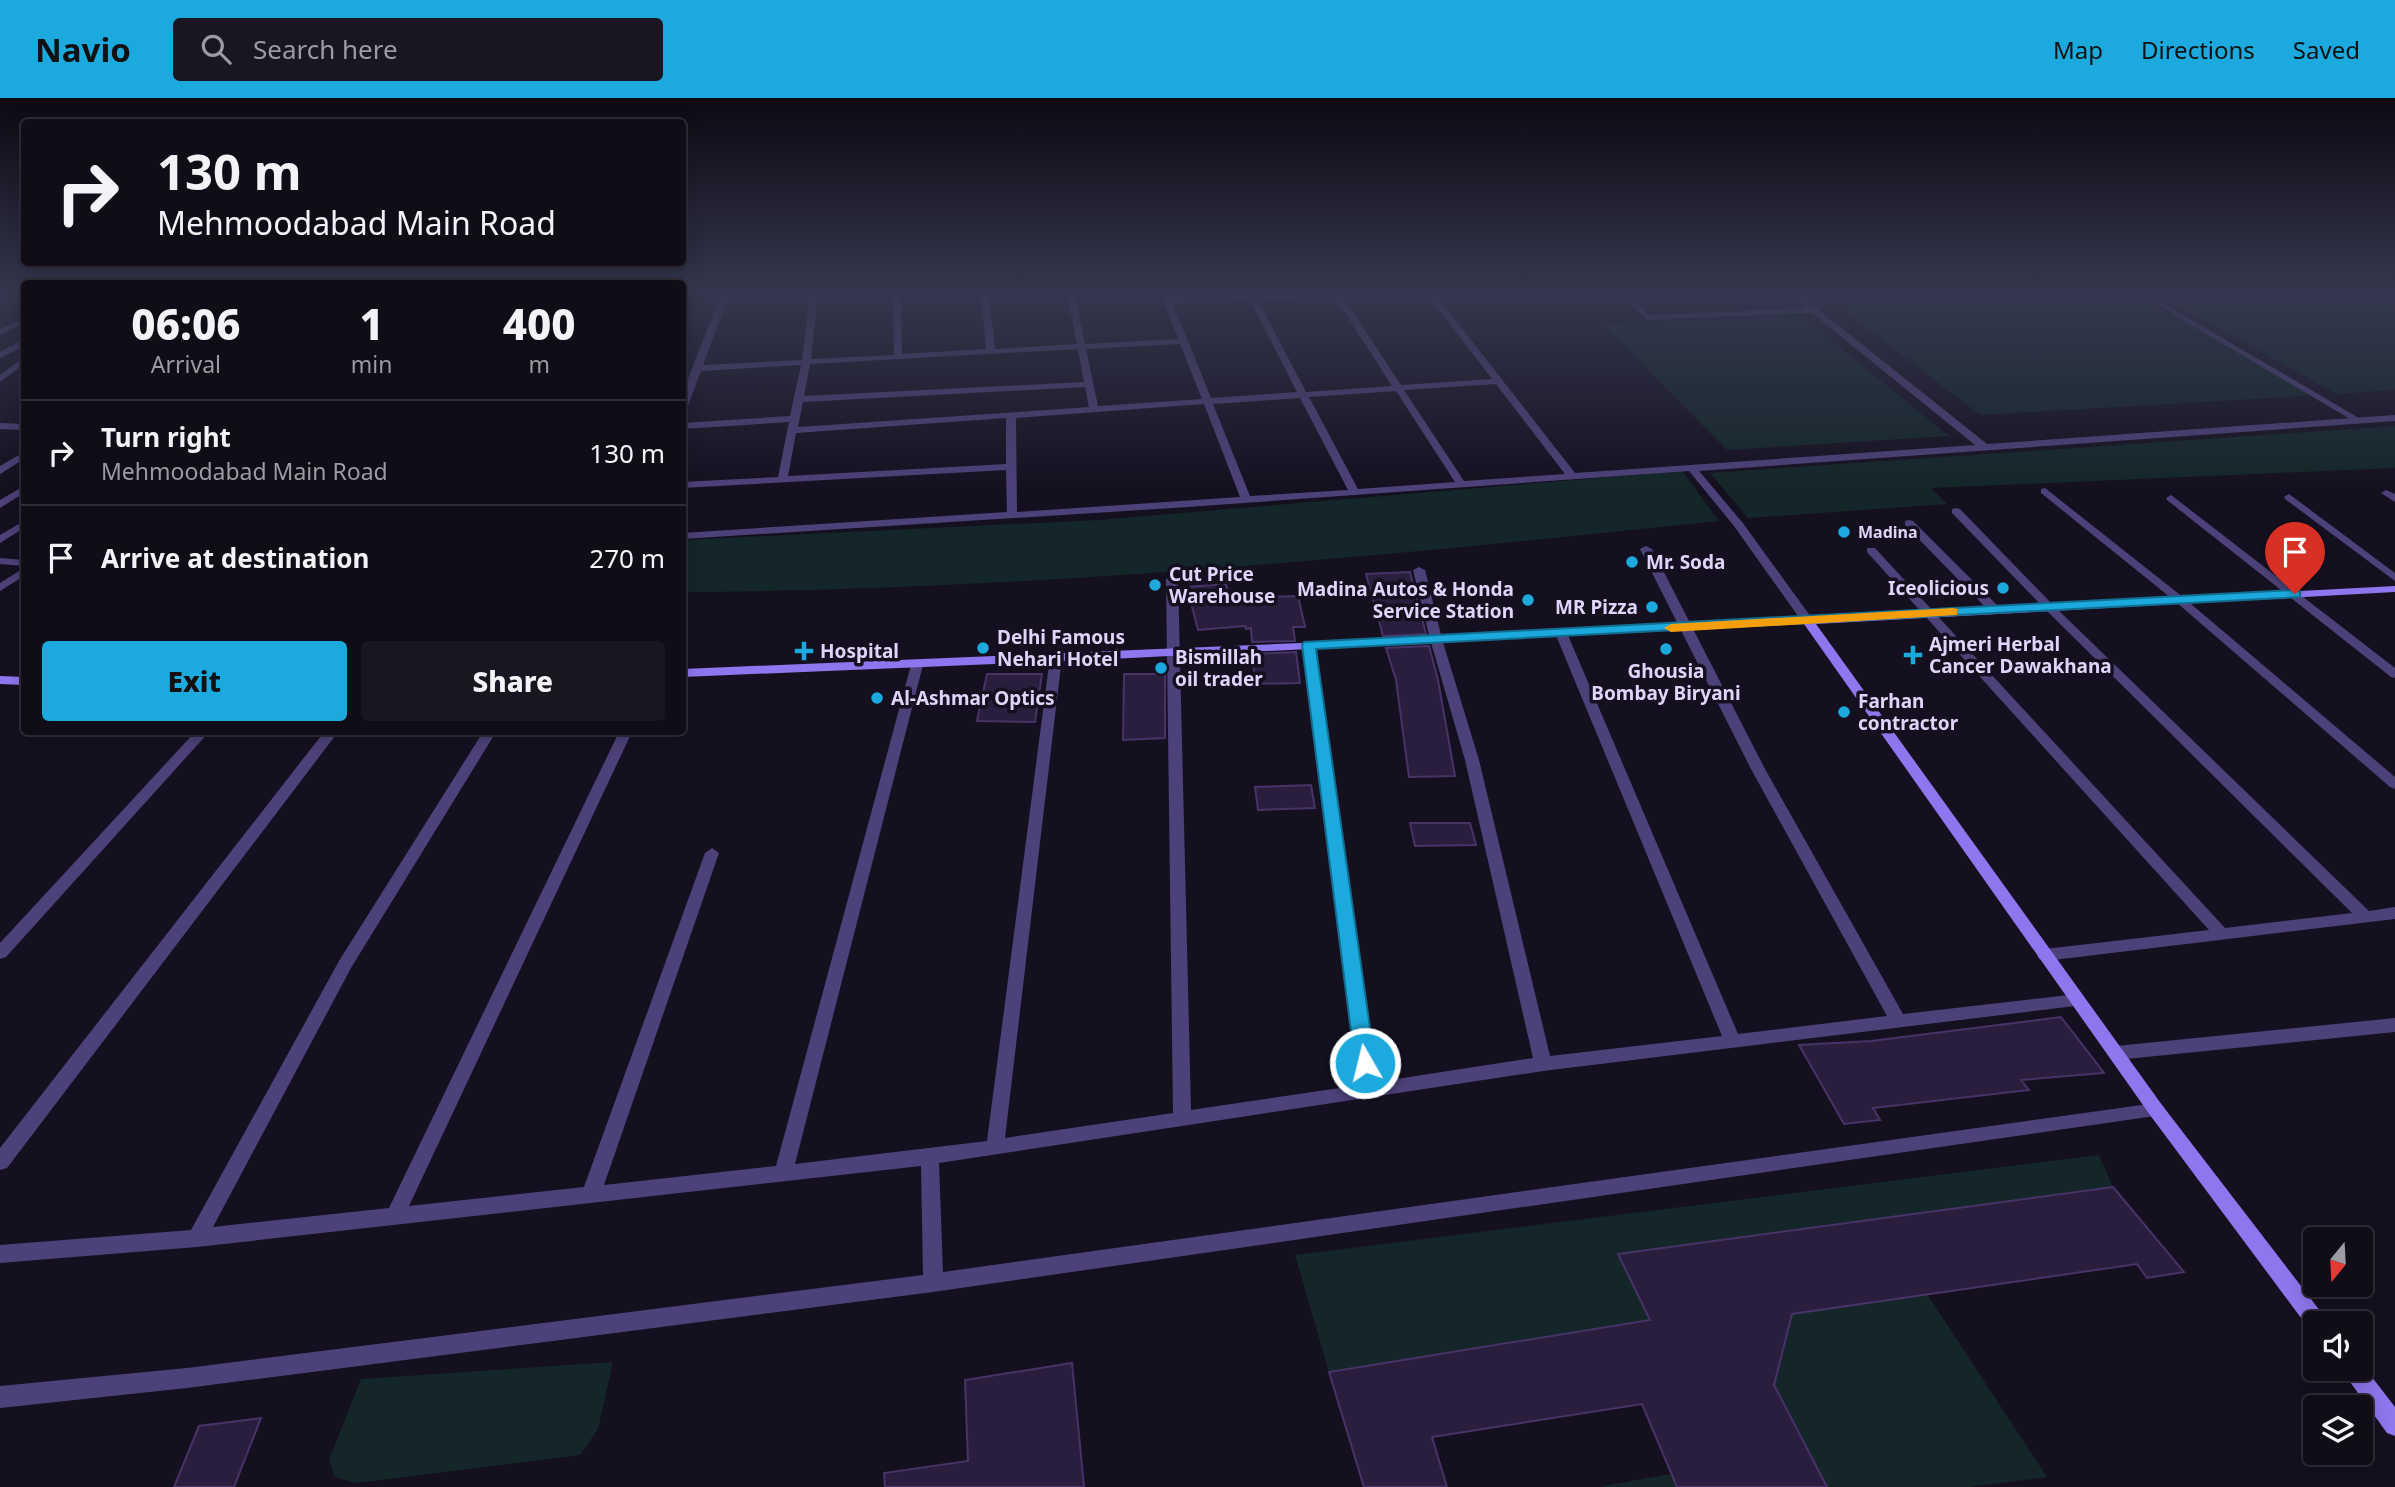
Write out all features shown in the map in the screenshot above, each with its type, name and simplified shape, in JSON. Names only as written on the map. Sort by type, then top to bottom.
[{"type":"main road","points":[[686,673],[917,665],[2395,589]]},
{"type":"main road","points":[[1807,620],[2156,1110],[2308,1311]]},
{"type":"main road","points":[[0,680],[21,681]]},
{"type":"main road","points":[[2362,1381],[2395,1426]]},
{"type":"street","points":[[686,398],[701,359]]},
{"type":"street","points":[[782,480],[806,359]]},
{"type":"street","points":[[698,368],[865,359]]},
{"type":"street","points":[[1084,359],[1094,409]]},
{"type":"street","points":[[1191,359],[1246,500]]},
{"type":"street","points":[[1285,359],[1354,492]]},
{"type":"street","points":[[1380,359],[1461,484]]},
{"type":"street","points":[[1481,359],[1572,476]]},
{"type":"street","points":[[1875,359],[1984,447]]},
{"type":"street","points":[[0,379],[21,362]]},
{"type":"street","points":[[686,426],[793,425],[1011,415],[1498,381]]},
{"type":"street","points":[[798,399],[1089,384]]},
{"type":"street","points":[[1011,415],[1012,515]]},
{"type":"street","points":[[686,536],[1246,500],[2395,418]]},
{"type":"street","points":[[0,426],[20,427]]},
{"type":"street","points":[[0,471],[21,457]]},
{"type":"street","points":[[686,485],[1011,467]]},
{"type":"street","points":[[1692,468],[1738,524],[1807,620]]},
{"type":"street","points":[[0,505],[21,491]]},
{"type":"street","points":[[2045,491],[2180,600],[2395,783]]},
{"type":"street","points":[[2289,497],[2395,578]]},
{"type":"street","points":[[2171,498],[2395,674]]},
{"type":"street","points":[[1956,511],[2049,607],[2365,916]]},
{"type":"street","points":[[1909,523],[1994,610]]},
{"type":"street","points":[[0,540],[21,526]]},
{"type":"street","points":[[1646,549],[1758,769],[1898,1021]]},
{"type":"street","points":[[1871,550],[2221,933]]},
{"type":"street","points":[[0,561],[21,563]]},
{"type":"street","points":[[1419,570],[1436,639],[1472,760],[1544,1063]]},
{"type":"street","points":[[0,588],[21,573]]},
{"type":"street","points":[[1172,579],[1182,1118]]},
{"type":"street","points":[[1561,633],[1732,1040]]},
{"type":"street","points":[[1309,645],[1369,1090]]},
{"type":"street","points":[[995,1147],[1056,657]]},
{"type":"street","points":[[783,1173],[917,665]]},
{"type":"street","points":[[0,953],[199,735]]},
{"type":"street","points":[[0,1162],[329,735]]},
{"type":"street","points":[[197,1238],[345,965],[487,735]]},
{"type":"street","points":[[395,1216],[624,735]]},
{"type":"street","points":[[591,1194],[712,853]]},
{"type":"street","points":[[2045,955],[2395,913]]},
{"type":"street","points":[[0,1254],[197,1238],[930,1157],[1544,1063],[2077,1000]]},
{"type":"street","points":[[2116,1053],[2395,1025]]},
{"type":"street","points":[[0,1397],[187,1378],[933,1283],[2156,1110]]},
{"type":"street","points":[[930,1157],[933,1283]]},
{"type":"lane","points":[[2253,359],[2360,421]]},
{"type":"shaded area","points":[[1637,359],[1854,359],[1949,436],[1727,450]]},
{"type":"shaded area","points":[[1907,359],[2254,359],[2320,395],[1980,415]]},
{"type":"shaded area","points":[[2273,359],[2395,359],[2395,390],[2337,394]]},
{"type":"shaded area","points":[[2395,426],[2395,468],[1931,488],[1947,504],[1748,518],[1710,473]]},
{"type":"shaded area","points":[[1682,471],[1719,521],[1331,559],[1072,578],[813,590],[686,592],[686,540],[1098,520]]},
{"type":"shaded area","points":[[2099,1155],[2113,1187],[1619,1254],[1650,1320],[1329,1372],[1295,1255]]},
{"type":"shaded area","points":[[1927,1294],[2047,1477],[1970,1487],[1827,1487],[1774,1385],[1792,1314]]},
{"type":"shaded area","points":[[613,1362],[598,1429],[580,1455],[356,1483],[335,1477],[329,1460],[361,1379]]},
{"type":"shaded area","points":[[1671,1474],[1677,1487],[1603,1487],[1603,1486]]},
{"type":"building","points":[[1410,572],[1426,634],[1383,636],[1366,574]]},
{"type":"building","points":[[1226,584],[1230,598],[1298,596],[1305,627],[1293,627],[1295,641],[1252,642],[1251,628],[1246,629],[1245,626],[1198,630],[1187,587]]},
{"type":"building","points":[[1429,646],[1438,680],[1455,776],[1409,777],[1396,680],[1386,648]]},
{"type":"building","points":[[1296,652],[1300,683],[1255,684],[1253,654]]},
{"type":"building","points":[[987,674],[1042,674],[1035,722],[977,721]]},
{"type":"building","points":[[1124,674],[1165,674],[1165,738],[1123,740]]},
{"type":"building","points":[[1311,785],[1315,808],[1258,810],[1255,787]]},
{"type":"building","points":[[1410,823],[1470,823],[1476,845],[1415,846]]},
{"type":"building","points":[[2061,1017],[2104,1073],[2021,1080],[2029,1090],[1873,1108],[1880,1120],[1844,1124],[1799,1045],[1871,1041]]},
{"type":"building","points":[[2113,1187],[2184,1272],[2147,1278],[2137,1264],[1792,1314],[1774,1385],[1827,1487],[1677,1487],[1642,1404],[1432,1437],[1447,1487],[1364,1487],[1329,1372],[1650,1320],[1618,1254]]},
{"type":"building","points":[[1072,1363],[1084,1487],[885,1487],[884,1473],[968,1461],[965,1380]]},
{"type":"building","points":[[261,1418],[234,1487],[174,1487],[199,1426]]},
{"type":"slow traffic","points":[[1671,628],[1953,612]]},
{"type":"place","name":"Madina","points":[[1844,532]]},
{"type":"place","name":"Mr. Soda","points":[[1632,562]]},
{"type":"place","name":"Cut Price Warehouse","points":[[1155,585]]},
{"type":"place","name":"Iceolicious","points":[[2003,588]]},
{"type":"place","name":"Madina Autos & Honda Service Station","points":[[1528,600]]},
{"type":"place","name":"MR Pizza","points":[[1652,607]]},
{"type":"place","name":"Delhi Famous Nehari Hotel","points":[[983,648]]},
{"type":"place","name":"Ghousia Bombay Biryani","points":[[1666,649]]},
{"type":"place","name":"Hospital","points":[[804,651]]},
{"type":"place","name":"Ajmeri Herbal Cancer Dawakhana","points":[[1913,655]]},
{"type":"place","name":"Bismillah oil trader","points":[[1161,668]]},
{"type":"place","name":"Al-Ashmar Optics","points":[[877,698]]},
{"type":"place","name":"Farhan contractor","points":[[1844,712]]},
{"type":"route","points":[[1365,1063],[1309,645],[2295,594]]}]
